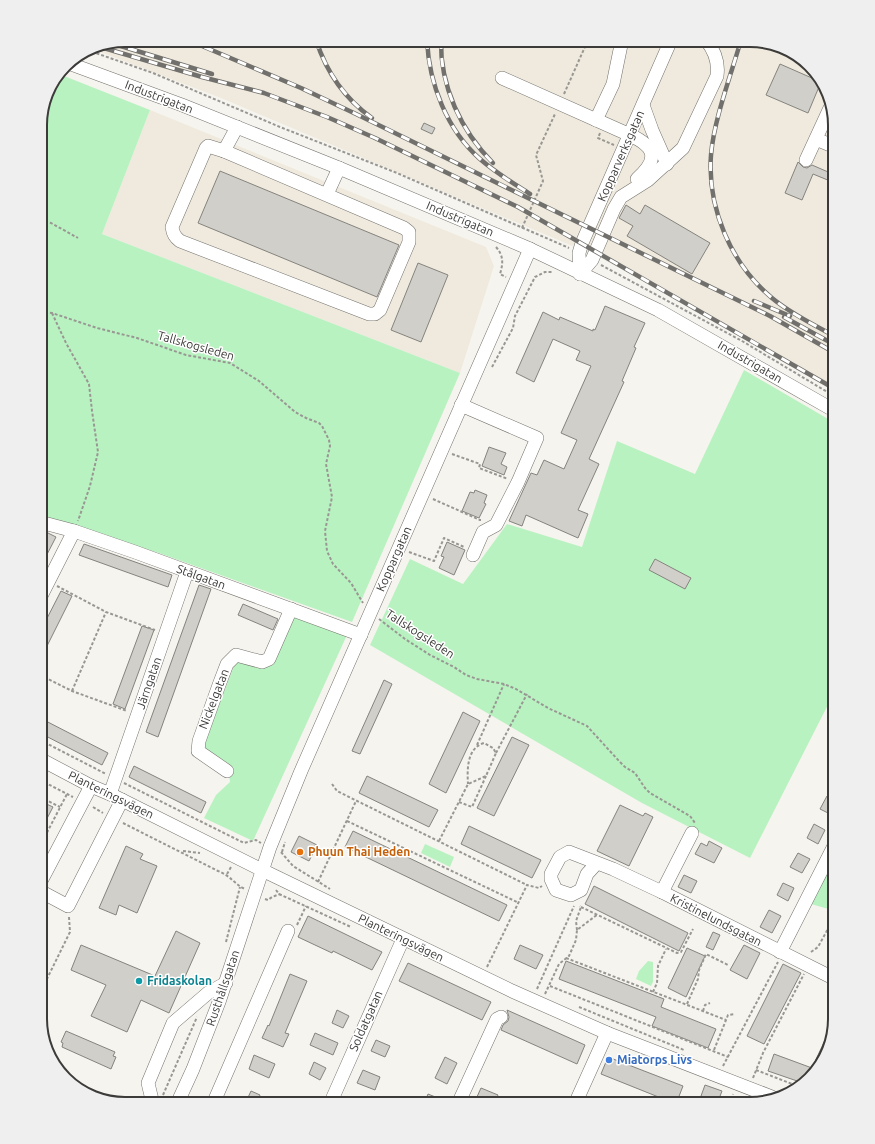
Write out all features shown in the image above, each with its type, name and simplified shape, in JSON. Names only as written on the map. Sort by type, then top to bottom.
[{"type":"street","points":[[596,120],[613,84],[621,47]]},
{"type":"street","name":"Kopparverksgatan","points":[[580,274],[579,253],[582,243],[668,47]]},
{"type":"street","points":[[621,197],[648,180],[683,148],[717,76],[718,68],[716,55],[711,47]]},
{"type":"street","name":"Industrigatan","points":[[75,66],[237,127],[339,168],[530,249],[658,310],[828,407]]},
{"type":"street","points":[[502,78],[630,135],[646,144],[651,152],[652,161],[647,170],[627,189],[621,197],[614,209],[592,260],[580,274]]},
{"type":"street","points":[[643,105],[666,164]]},
{"type":"street","points":[[806,160],[827,115]]},
{"type":"street","points":[[224,151],[237,127]]},
{"type":"street","points":[[816,139],[828,144]]},
{"type":"street","points":[[210,146],[224,151],[327,194],[404,228],[409,232],[409,242],[380,310],[375,314],[362,311],[188,244],[176,238],[173,234],[172,227],[206,148],[210,146]]},
{"type":"street","points":[[327,194],[339,168]]},
{"type":"street","name":"Koppargatan","points":[[262,870],[301,770],[530,249]]},
{"type":"street","points":[[461,405],[537,438],[518,482],[496,525],[483,532],[473,553]]},
{"type":"street","name":"Stålgatan","points":[[47,524],[74,531],[135,552],[361,635]]},
{"type":"street","points":[[47,585],[74,531]]},
{"type":"street","name":"Järngatan","points":[[68,906],[116,797],[116,779],[187,572]]},
{"type":"street","name":"Nickelgatan","points":[[228,771],[198,752],[199,741],[227,664],[236,655],[262,662],[269,660],[290,609]]},
{"type":"street","name":"Planteringsvägen","points":[[47,763],[91,786],[403,939],[545,998],[607,1033],[765,1095]]},
{"type":"street","points":[[47,870],[91,786]]},
{"type":"street","points":[[662,892],[692,833]]},
{"type":"street","name":"Kristinelundsgatan","points":[[551,879],[551,874],[560,857],[569,852],[613,869],[662,892],[828,976]]},
{"type":"street","points":[[781,953],[828,858]]},
{"type":"street","points":[[551,879],[556,890],[571,895],[581,890],[588,874],[596,863]]},
{"type":"street","name":"Rusthållsgatan","points":[[180,1097],[193,1069],[226,982],[262,870]]},
{"type":"street","points":[[47,895],[68,906]]},
{"type":"street","points":[[216,1097],[288,931]]},
{"type":"street","name":"Soldatgatan","points":[[333,1097],[403,939]]},
{"type":"street","points":[[151,1097],[148,1083],[173,1023],[208,993],[226,982]]},
{"type":"street","points":[[461,1097],[497,1019],[501,1017]]},
{"type":"street","points":[[578,1097],[607,1033]]},
{"type":"path","points":[[522,228],[543,181],[536,155],[585,47]]},
{"type":"path","points":[[47,222],[78,238]]},
{"type":"path","points":[[493,246],[497,248],[503,260],[500,274],[515,281]]},
{"type":"path","name":"Tallskogsleden","points":[[47,312],[186,354],[230,363],[260,381],[295,412],[306,418],[319,422],[329,440],[330,446],[326,464],[332,498],[325,531],[327,551],[333,564],[351,583],[356,594],[370,613],[405,639],[471,678],[504,684],[527,694],[548,708],[589,728],[625,767],[635,773],[650,793],[694,820],[695,824],[692,833]]},
{"type":"path","points":[[52,313],[66,343],[89,384],[98,452],[90,486],[74,531]]},
{"type":"path","points":[[451,453],[480,464],[479,468],[518,482]]},
{"type":"path","points":[[432,498],[480,520],[483,519],[496,525]]},
{"type":"path","points":[[408,551],[434,561],[444,538],[473,553]]},
{"type":"path","points":[[49,581],[106,612],[166,633]]},
{"type":"path","points":[[72,691],[106,612]]},
{"type":"path","points":[[47,678],[72,691],[137,715]]},
{"type":"path","points":[[439,841],[468,784],[467,769],[472,753],[504,684]]},
{"type":"path","points":[[459,802],[472,807],[496,753],[527,694]]},
{"type":"path","points":[[477,745],[484,743],[493,748],[496,753]]},
{"type":"path","points":[[47,744],[244,843],[256,840],[282,852],[293,866],[331,890]]},
{"type":"path","points":[[468,784],[486,776]]},
{"type":"path","points":[[332,784],[337,791],[528,885],[539,888],[551,879]]},
{"type":"path","points":[[47,832],[67,794]]},
{"type":"path","points":[[47,800],[60,807]]},
{"type":"path","points":[[318,882],[356,800]]},
{"type":"path","points":[[347,820],[519,903]]},
{"type":"path","points":[[181,851],[218,871],[227,874],[240,887],[254,894],[268,900],[279,894]]},
{"type":"path","points":[[487,968],[528,885]]},
{"type":"path","points":[[581,907],[576,922],[576,940],[569,956],[559,964],[545,998],[536,991],[576,901],[581,907],[677,953],[681,952],[693,929]]},
{"type":"path","points":[[47,979],[70,932],[68,906]]},
{"type":"path","points":[[288,931],[295,929],[306,906]]},
{"type":"path","points":[[577,930],[598,914]]},
{"type":"path","points":[[812,952],[818,947],[828,929]]},
{"type":"path","points":[[653,992],[657,983],[658,966],[666,948]]},
{"type":"path","points":[[722,1069],[781,953]]},
{"type":"path","points":[[686,1005],[698,979],[699,970],[706,954],[728,965]]},
{"type":"path","points":[[566,958],[726,1020]]},
{"type":"path","points":[[752,1081],[763,1053],[808,966]]},
{"type":"path","points":[[550,986],[728,1057]]},
{"type":"path","points":[[703,1011],[705,1005],[710,1003]]},
{"type":"path","points":[[577,1006],[683,1049],[688,1054]]},
{"type":"path","points":[[714,1050],[728,1015],[734,1014]]},
{"type":"path","points":[[756,1070],[793,1084]]},
{"type":"shaded area","points":[[120,47],[755,47],[775,51],[789,57],[801,66],[815,82],[824,100],[827,115],[828,388],[694,309],[601,258],[221,98],[100,52]]},
{"type":"shaded area","points":[[150,110],[486,247],[494,266],[460,373],[102,234]]},
{"type":"green space","points":[[64,76],[150,110],[102,234],[460,373],[352,622],[156,552],[47,521],[47,120],[53,95],[57,86]]},
{"type":"green space","points":[[744,370],[828,419],[828,705],[750,858],[642,803],[370,645],[410,559],[463,584],[507,524],[582,547],[617,441],[695,474]]},
{"type":"green space","points":[[292,615],[347,635],[253,841],[204,818],[216,795],[230,782],[228,763],[201,751],[236,661],[271,666]]},
{"type":"green space","points":[[425,844],[454,857],[450,867],[421,853]]},
{"type":"green space","points":[[828,871],[828,909],[811,904]]},
{"type":"green space","points":[[648,961],[653,962],[653,982],[651,986],[636,979],[639,971]]},
{"type":"building","points":[[780,64],[812,78],[818,88],[808,113],[766,95]]},
{"type":"building","points":[[424,123],[435,128],[432,134],[421,129]]},
{"type":"building","points":[[798,162],[803,167],[807,168],[812,165],[828,172],[828,180],[813,174],[802,200],[785,193]]},
{"type":"building","points":[[220,171],[399,245],[377,297],[198,223]]},
{"type":"building","points":[[626,205],[640,214],[645,205],[710,243],[692,274],[627,236],[633,226],[619,218]]},
{"type":"building","points":[[418,263],[448,275],[421,342],[391,330]]},
{"type":"building","points":[[605,306],[645,323],[634,347],[636,348],[622,381],[624,382],[589,459],[599,464],[578,510],[588,514],[578,538],[526,515],[522,526],[509,521],[531,473],[537,475],[544,460],[564,469],[577,440],[561,433],[591,366],[576,360],[580,351],[553,339],[534,382],[516,373],[543,312],[559,320],[560,317],[593,331],[593,329],[595,330]]},
{"type":"building","points":[[489,447],[506,453],[501,464],[507,467],[504,475],[482,466]]},
{"type":"building","points":[[475,490],[487,495],[484,503],[486,504],[479,518],[462,511],[470,492],[474,493]]},
{"type":"building","points":[[47,532],[56,537],[47,554]]},
{"type":"building","points":[[447,542],[465,550],[454,575],[439,568],[444,557],[441,556]]},
{"type":"building","points":[[84,544],[172,575],[168,587],[79,555]]},
{"type":"building","points":[[655,559],[691,578],[685,589],[649,570]]},
{"type":"building","points":[[199,585],[211,589],[158,737],[146,732]]},
{"type":"building","points":[[61,591],[72,596],[47,646],[47,618]]},
{"type":"building","points":[[243,604],[278,619],[273,630],[238,615]]},
{"type":"building","points":[[142,626],[154,630],[125,709],[113,704]]},
{"type":"building","points":[[384,680],[392,684],[360,754],[352,751]]},
{"type":"building","points":[[463,712],[480,721],[446,793],[429,784]]},
{"type":"building","points":[[47,722],[108,753],[102,765],[47,737]]},
{"type":"building","points":[[512,737],[529,745],[494,816],[477,808]]},
{"type":"building","points":[[134,766],[206,802],[201,813],[129,777]]},
{"type":"building","points":[[367,776],[438,810],[429,827],[359,793]]},
{"type":"building","points":[[827,796],[828,796],[828,813],[820,809]]},
{"type":"building","points":[[47,804],[53,807],[47,819]]},
{"type":"building","points":[[620,805],[643,816],[645,813],[653,817],[629,866],[597,851]]},
{"type":"building","points":[[814,824],[825,830],[818,844],[807,838]]},
{"type":"building","points":[[469,826],[541,860],[532,878],[461,844]]},
{"type":"building","points":[[353,831],[507,905],[499,921],[345,847]]},
{"type":"building","points":[[299,836],[317,845],[309,861],[291,852]]},
{"type":"building","points":[[709,841],[722,848],[714,863],[695,854],[701,843],[707,846]]},
{"type":"building","points":[[126,846],[143,854],[140,859],[157,866],[137,913],[119,905],[116,915],[99,908]]},
{"type":"building","points":[[798,853],[810,859],[802,873],[790,867]]},
{"type":"building","points":[[684,875],[697,881],[691,893],[678,887]]},
{"type":"building","points":[[783,883],[794,888],[788,901],[777,895]]},
{"type":"building","points":[[594,886],[688,933],[679,951],[585,904]]},
{"type":"building","points":[[769,910],[781,916],[772,933],[760,927]]},
{"type":"building","points":[[308,916],[382,952],[372,970],[333,951],[332,953],[298,937]]},
{"type":"building","name":"Fridaskolan","points":[[176,931],[200,943],[169,1013],[141,1000],[127,1032],[91,1016],[106,985],[71,970],[81,945],[155,976]]},
{"type":"building","points":[[713,932],[720,935],[713,950],[706,947]]},
{"type":"building","points":[[520,945],[543,955],[536,969],[514,959]]},
{"type":"building","points":[[744,945],[760,953],[747,979],[730,970]]},
{"type":"building","points":[[687,948],[705,956],[686,997],[668,988]]},
{"type":"building","points":[[566,961],[664,999],[661,1007],[716,1029],[708,1048],[652,1026],[656,1017],[559,979]]},
{"type":"building","points":[[408,963],[491,1002],[482,1020],[399,981]]},
{"type":"building","points":[[783,964],[801,973],[764,1044],[747,1036]]},
{"type":"building","points":[[290,974],[307,981],[285,1033],[289,1034],[283,1047],[262,1038],[268,1025],[269,1026]]},
{"type":"building","points":[[337,1010],[349,1016],[343,1028],[332,1023]]},
{"type":"building","points":[[507,1010],[585,1045],[577,1064],[501,1030],[503,1025],[508,1021],[509,1017]]},
{"type":"building","points":[[66,1031],[115,1052],[113,1056],[116,1057],[111,1069],[62,1047],[63,1043],[61,1042]]},
{"type":"building","points":[[315,1033],[338,1043],[333,1055],[310,1045]]},
{"type":"building","points":[[376,1040],[390,1046],[385,1057],[371,1051]]},
{"type":"building","points":[[824,1042],[818,1058],[814,1063]]},
{"type":"building","points":[[774,1054],[811,1068],[797,1081],[768,1071]]},
{"type":"building","points":[[254,1055],[275,1064],[269,1078],[249,1069]]},
{"type":"building","points":[[445,1057],[457,1063],[447,1084],[435,1078]]},
{"type":"building","points":[[608,1057],[683,1086],[679,1097],[658,1097],[601,1074]]},
{"type":"building","points":[[314,1062],[326,1068],[320,1080],[309,1074]]},
{"type":"building","points":[[363,1070],[380,1077],[375,1090],[357,1083]]},
{"type":"building","points":[[705,1085],[722,1091],[720,1097],[701,1096]]},
{"type":"building","points":[[481,1088],[498,1095],[497,1097],[477,1097]]},
{"type":"building","points":[[251,1091],[260,1095],[259,1097],[248,1097]]},
{"type":"building","points":[[428,1094],[435,1097],[427,1097]]},
{"type":"railway","points":[[124,47],[212,74]]},
{"type":"railway","points":[[204,47],[301,88],[356,114],[770,316],[828,349]]},
{"type":"railway","points":[[319,47],[325,63],[338,84],[353,102],[372,118]]},
{"type":"railway","points":[[427,47],[431,73],[436,89],[449,120],[458,134],[480,159],[505,178],[530,194]]},
{"type":"railway","points":[[441,47],[444,74],[455,107],[471,137],[493,163]]},
{"type":"railway","points":[[739,47],[719,112],[711,155],[713,195],[718,215],[734,252],[757,284],[787,309],[828,333]]},
{"type":"railway","points":[[108,49],[202,77],[264,93],[327,117],[375,138],[518,207],[828,385]]},
{"type":"railway","points":[[754,301],[790,316]]},
{"type":"railway","points":[[784,317],[828,341]]},
{"type":"place","name":"Phuun Thai Heden","points":[[300,852]]},
{"type":"place","name":"Fridaskolan","points":[[139,981]]},
{"type":"place","name":"Miatorps Livs","points":[[609,1060]]}]
